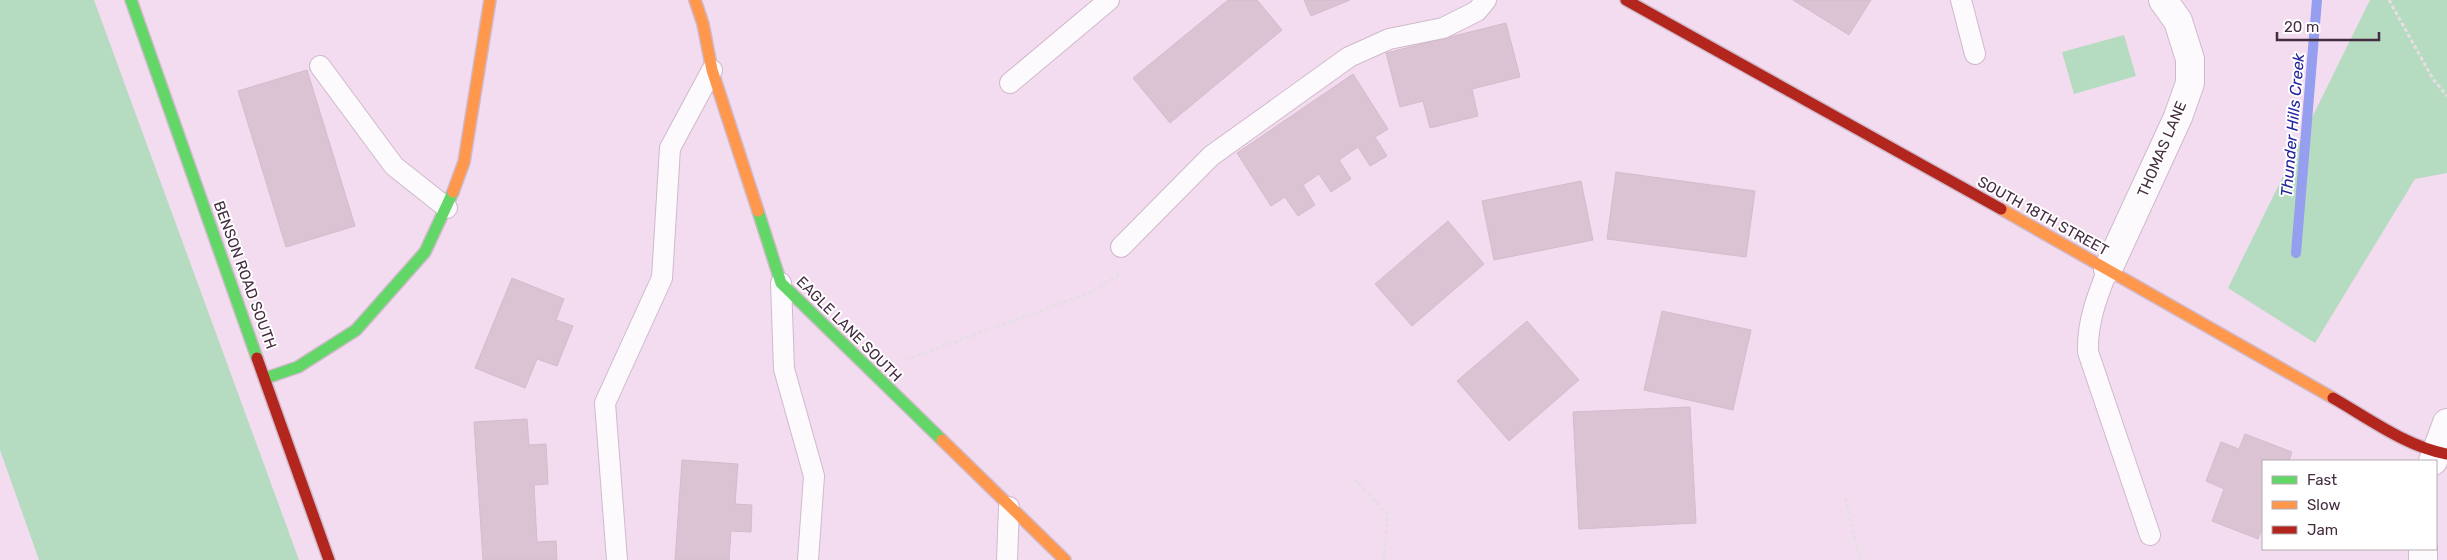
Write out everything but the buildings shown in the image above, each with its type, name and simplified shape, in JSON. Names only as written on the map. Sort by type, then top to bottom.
[{"type":"street","name":"BENSON ROAD SOUTH","points":[[131,0],[329,560]]},
{"type":"street","points":[[266,378],[298,367],[356,330],[425,252],[447,208],[464,162],[490,0]]},
{"type":"street","name":"EAGLE LANE SOUTH","points":[[695,0],[703,24],[712,70],[781,283],[1065,560]]},
{"type":"street","name":"SOUTH 18TH STREET","points":[[1626,0],[2108,270],[2397,436],[2438,456]]},
{"type":"street","name":"THOMAS LANE","points":[[2108,270],[2178,117],[2190,82],[2190,59],[2178,21],[2163,0]]},
{"type":"street","points":[[2438,456],[2447,423]]},
{"type":"lane","points":[[1010,83],[1109,0]]},
{"type":"lane","points":[[1121,247],[1211,156],[1349,57],[1389,39],[1443,28],[1478,11],[1486,0]]},
{"type":"lane","points":[[1962,0],[1975,54]]},
{"type":"lane","points":[[320,66],[394,166],[447,208]]},
{"type":"lane","points":[[617,560],[605,403],[662,278],[670,148],[712,70]]},
{"type":"lane","points":[[2108,270],[2094,306],[2088,332],[2088,352],[2150,535]]},
{"type":"lane","points":[[781,283],[784,369],[814,476],[808,560]]},
{"type":"lane","points":[[1007,560],[1009,507]]},
{"type":"path","points":[[2389,0],[2433,79],[2447,96]]},
{"type":"path","points":[[872,372],[1092,292],[1126,270],[1121,247]]},
{"type":"path","points":[[1354,479],[1388,515],[1384,560]]},
{"type":"path","points":[[1845,498],[1860,560]]},
{"type":"green space","points":[[0,0],[94,0],[299,560],[39,560],[0,450]]},
{"type":"green space","points":[[2370,0],[2447,0],[2447,173],[2415,179],[2315,343],[2228,288]]},
{"type":"green space","points":[[2124,35],[2136,76],[2074,94],[2062,52]]},
{"type":"waterway","name":"Thunder Hills Creek","points":[[2296,253],[2317,0]]},
{"type":"traffic: fast","points":[[131,0],[257,358]]},
{"type":"traffic: fast","points":[[266,378],[298,367],[356,330],[425,252],[453,192]]},
{"type":"traffic: fast","points":[[758,211],[781,283],[942,440]]},
{"type":"traffic: slow","points":[[453,192],[464,162],[490,0]]},
{"type":"traffic: slow","points":[[695,0],[703,24],[712,70],[758,211]]},
{"type":"traffic: slow","points":[[2001,209],[2333,398]]},
{"type":"traffic: slow","points":[[942,440],[1065,560]]},
{"type":"traffic: jam","points":[[1626,0],[2001,209]]},
{"type":"traffic: jam","points":[[257,358],[329,560]]},
{"type":"traffic: jam","points":[[2333,398],[2374,423],[2417,445],[2447,454]]}]
